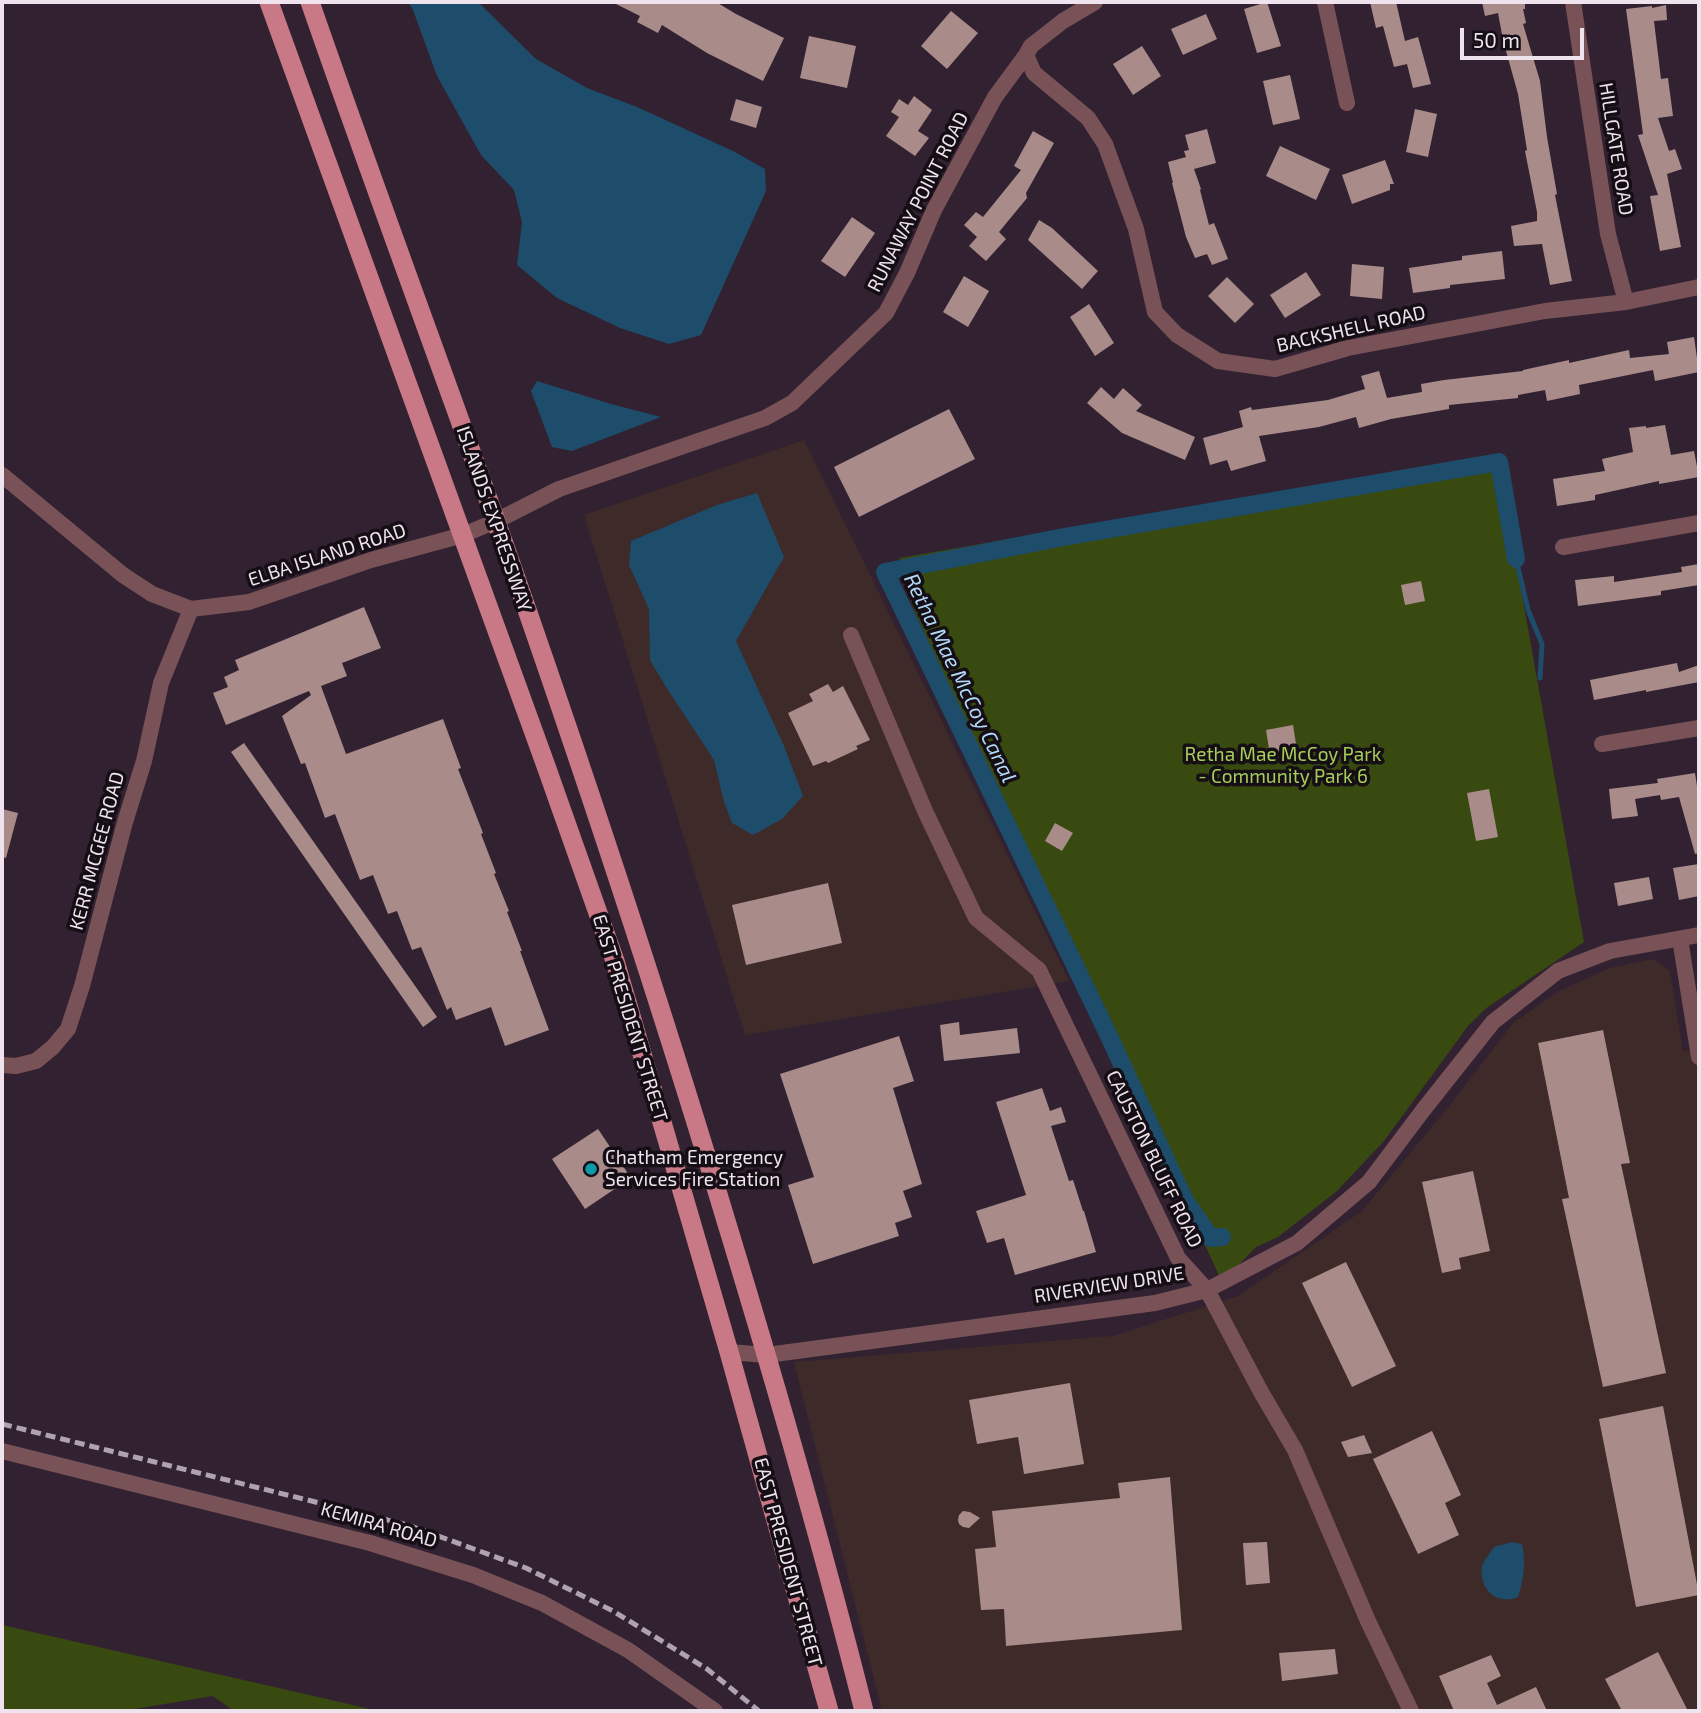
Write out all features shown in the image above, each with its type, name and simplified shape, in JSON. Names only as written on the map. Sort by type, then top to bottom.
[{"type":"main road","name":"ISLANDS EXPRESSWAY","points":[[269,2],[463,535]]},
{"type":"main road","name":"ISLANDS EXPRESSWAY","points":[[310,2],[496,521],[671,1039]]},
{"type":"main road","name":"EAST PRESIDENT STREET","points":[[463,535],[615,961],[729,1352],[829,1711]]},
{"type":"main road","name":"EAST PRESIDENT STREET","points":[[671,1039],[767,1355],[864,1711]]},
{"type":"street","name":"RUNAWAY POINT ROAD","points":[[496,521],[559,489],[765,418],[792,403],[886,313],[907,273],[934,210],[995,97],[1031,46],[1063,21],[1096,2]]},
{"type":"street","points":[[1325,2],[1347,103]]},
{"type":"street","name":"HILLGATE ROAD","points":[[1573,2],[1608,234],[1626,302]]},
{"type":"street","name":"BACKSHELL ROAD","points":[[1026,55],[1034,74],[1088,118],[1105,144],[1136,229],[1155,312],[1177,335],[1218,361],[1275,369],[1348,348],[1545,311],[1626,302],[1699,287]]},
{"type":"street","name":"ELBA ISLAND ROAD","points":[[2,475],[123,575],[152,594],[191,608],[249,602],[371,561],[463,535],[496,521]]},
{"type":"street","points":[[1563,547],[1699,523]]},
{"type":"street","name":"KERR MCGEE ROAD","points":[[2,1065],[16,1066],[36,1060],[52,1047],[68,1028],[144,761],[162,684],[191,608]]},
{"type":"street","name":"CAUSTON BLUFF ROAD","points":[[851,635],[925,811],[976,918],[1039,970],[1178,1258],[1207,1290],[1295,1450],[1368,1621],[1411,1711]]},
{"type":"street","points":[[1602,744],[1699,728]]},
{"type":"street","name":"RIVERVIEW DRIVE","points":[[729,1352],[767,1355],[1155,1303],[1207,1290],[1297,1243],[1369,1182],[1493,1022],[1558,971],[1610,951],[1699,935]]},
{"type":"street","points":[[1680,939],[1699,1057]]},
{"type":"street","name":"KEMIRA ROAD","points":[[2,1451],[370,1542],[473,1575],[542,1603],[628,1650],[715,1711]]},
{"type":"shaded area","points":[[804,440],[1069,981],[745,1035],[584,515]]},
{"type":"shaded area","points":[[1653,959],[1670,971],[1683,1051],[1699,1049],[1699,1711],[882,1711],[794,1362],[1113,1336],[1238,1296],[1362,1211],[1455,1099],[1513,1023],[1559,991],[1610,968]]},
{"type":"green space","name":"Retha Mae McCoy Park - Community Park 6","points":[[1497,455],[1584,942],[1485,1009],[1468,1026],[1384,1141],[1337,1191],[1278,1237],[1256,1247],[1222,1282],[914,610],[899,558]]},
{"type":"green space","points":[[2,1625],[378,1711],[234,1711],[213,1696],[122,1711],[2,1711]]},
{"type":"water","points":[[408,2],[478,2],[536,59],[587,88],[637,107],[733,151],[765,169],[766,191],[701,335],[669,344],[620,328],[557,298],[517,265],[522,222],[514,190],[481,155],[437,76]]},
{"type":"water","points":[[537,381],[661,417],[572,451],[552,447],[531,391]]},
{"type":"water","points":[[757,493],[784,557],[736,641],[784,746],[803,796],[782,819],[753,835],[732,823],[714,760],[650,660],[649,609],[629,565],[631,541],[717,505]]},
{"type":"water","points":[[1512,1542],[1522,1544],[1523,1577],[1518,1597],[1503,1599],[1491,1594],[1487,1589],[1483,1582],[1482,1567],[1494,1547]]},
{"type":"building","points":[[612,2],[716,2],[784,38],[763,81],[707,53],[662,25],[658,33],[637,22],[640,16]]},
{"type":"building","points":[[1267,2],[1281,46],[1257,53],[1244,9]]},
{"type":"building","points":[[1370,2],[1396,2],[1405,41],[1418,37],[1431,84],[1413,88],[1407,64],[1394,67],[1383,26],[1376,28]]},
{"type":"building","points":[[1482,2],[1525,2],[1523,9],[1526,23],[1523,24],[1540,81],[1557,194],[1555,195],[1572,281],[1550,285],[1542,244],[1514,246],[1511,226],[1537,221],[1537,212],[1525,151],[1527,150],[1518,94],[1498,13],[1485,16]]},
{"type":"building","points":[[1666,5],[1667,20],[1654,21],[1661,79],[1668,78],[1673,116],[1658,118],[1669,151],[1675,149],[1682,169],[1667,174],[1681,247],[1660,251],[1650,196],[1658,195],[1638,135],[1643,134],[1626,9]]},
{"type":"building","points":[[951,11],[978,33],[947,69],[921,46]]},
{"type":"building","points":[[1206,14],[1217,39],[1183,55],[1171,29]]},
{"type":"building","points":[[809,36],[856,46],[847,88],[800,78]]},
{"type":"building","points":[[1142,46],[1161,76],[1133,95],[1113,64]]},
{"type":"building","points":[[1290,75],[1300,119],[1273,125],[1263,81]]},
{"type":"building","points":[[914,96],[932,110],[918,131],[929,138],[915,156],[886,136],[899,117],[891,112],[899,99],[908,105]]},
{"type":"building","points":[[736,99],[762,107],[756,128],[730,120]]},
{"type":"building","points":[[1415,109],[1437,114],[1428,157],[1406,152]]},
{"type":"building","points":[[1207,129],[1216,163],[1194,169],[1209,225],[1214,223],[1228,259],[1212,265],[1207,254],[1195,258],[1186,237],[1168,162],[1186,157],[1184,151],[1189,150],[1185,135]]},
{"type":"building","points":[[1033,131],[1054,143],[1026,193],[1027,198],[999,232],[1006,239],[986,261],[969,246],[977,237],[964,225],[976,212],[983,217],[1021,170],[1014,166]]},
{"type":"building","points":[[1280,146],[1330,169],[1316,200],[1266,176]]},
{"type":"building","points":[[1385,160],[1394,184],[1390,184],[1390,190],[1352,204],[1342,175]]},
{"type":"building","points":[[852,217],[875,233],[845,277],[821,261]]},
{"type":"building","points":[[1039,220],[1052,228],[1098,271],[1082,289],[1028,240]]},
{"type":"building","points":[[1502,251],[1505,279],[1450,285],[1450,288],[1413,293],[1409,268],[1462,260],[1462,256]]},
{"type":"building","points":[[1352,264],[1384,267],[1382,299],[1350,296]]},
{"type":"building","points":[[1306,272],[1321,295],[1285,318],[1270,295]]},
{"type":"building","points":[[964,276],[989,291],[968,327],[943,312]]},
{"type":"building","points":[[1227,277],[1254,304],[1235,323],[1208,296]]},
{"type":"building","points":[[1089,304],[1114,343],[1095,356],[1070,317]]},
{"type":"building","points":[[1694,337],[1699,372],[1655,381],[1653,370],[1579,385],[1580,394],[1547,401],[1545,390],[1518,395],[1518,398],[1449,405],[1449,409],[1391,419],[1359,428],[1356,417],[1319,427],[1259,436],[1266,461],[1231,471],[1227,460],[1210,465],[1203,438],[1243,427],[1239,411],[1251,407],[1252,410],[1328,400],[1365,389],[1361,376],[1379,371],[1387,398],[1422,392],[1421,384],[1523,371],[1629,350],[1630,358],[1669,354],[1667,342]]},
{"type":"building","points":[[1101,387],[1114,399],[1123,388],[1142,405],[1136,411],[1195,437],[1185,460],[1122,433],[1087,403]]},
{"type":"building","points":[[949,409],[975,459],[859,517],[834,467]]},
{"type":"building","points":[[1665,425],[1671,455],[1694,451],[1699,477],[1659,484],[1659,481],[1595,495],[1595,500],[1557,506],[1553,479],[1605,471],[1602,459],[1633,452],[1629,428]]},
{"type":"building","points":[[1699,564],[1699,585],[1661,591],[1661,595],[1578,606],[1575,580],[1614,576],[1614,582],[1682,572],[1681,567]]},
{"type":"building","points":[[1421,581],[1425,601],[1405,605],[1401,585]]},
{"type":"building","points":[[364,607],[381,648],[342,663],[347,676],[321,686],[346,754],[443,719],[549,1030],[505,1046],[491,1007],[456,1020],[451,1007],[447,1010],[421,947],[412,950],[397,911],[388,914],[373,875],[360,880],[335,814],[325,818],[305,763],[301,764],[282,716],[311,695],[309,691],[226,725],[213,693],[228,687],[224,677],[239,670],[235,660]]},
{"type":"building","points":[[1677,663],[1679,672],[1699,665],[1699,682],[1594,700],[1590,680]]},
{"type":"building","points":[[828,684],[833,692],[843,686],[870,740],[856,746],[858,749],[828,763],[826,761],[813,766],[788,713],[813,701],[809,694]]},
{"type":"building","points":[[1293,725],[1297,750],[1270,755],[1266,730]]},
{"type":"building","points":[[244,743],[437,1017],[423,1027],[231,752]]},
{"type":"building","points":[[1695,773],[1699,799],[1699,853],[1695,854],[1679,797],[1661,800],[1660,795],[1635,799],[1638,816],[1612,819],[1609,789],[1658,783],[1657,779]]},
{"type":"building","points":[[1489,789],[1498,837],[1476,841],[1467,793]]},
{"type":"building","points":[[2,809],[18,813],[6,858],[2,857]]},
{"type":"building","points":[[1055,823],[1073,833],[1062,851],[1045,841]]},
{"type":"building","points":[[1699,864],[1699,896],[1679,900],[1673,868]]},
{"type":"building","points":[[1649,877],[1653,899],[1618,906],[1614,883]]},
{"type":"building","points":[[828,883],[842,943],[746,965],[732,905]]},
{"type":"building","points":[[959,1022],[960,1035],[1017,1028],[1020,1053],[944,1061],[940,1025]]},
{"type":"building","points":[[1603,1030],[1630,1163],[1621,1164],[1666,1373],[1603,1387],[1562,1199],[1569,1198],[1538,1043]]},
{"type":"building","points":[[899,1036],[914,1081],[893,1088],[922,1184],[903,1191],[912,1217],[895,1223],[899,1236],[813,1264],[788,1185],[814,1177],[780,1074]]},
{"type":"building","points":[[1042,1088],[1050,1111],[1061,1107],[1066,1122],[1051,1126],[1069,1181],[1073,1180],[1096,1252],[1015,1275],[1004,1238],[987,1243],[976,1211],[1026,1195],[996,1102]]},
{"type":"building","name":"Chatham Emergency Services Fire Station","points":[[598,1129],[631,1178],[585,1209],[552,1159]]},
{"type":"building","points":[[1473,1171],[1490,1251],[1459,1258],[1461,1269],[1442,1273],[1422,1182]]},
{"type":"building","points":[[1346,1262],[1396,1366],[1352,1387],[1302,1283]]},
{"type":"building","points":[[1070,1383],[1084,1464],[1024,1474],[1018,1437],[977,1444],[969,1400]]},
{"type":"building","points":[[1663,1406],[1699,1595],[1636,1607],[1599,1419]]},
{"type":"building","points":[[1432,1431],[1461,1495],[1445,1503],[1459,1535],[1418,1554],[1373,1459]]},
{"type":"building","points":[[1364,1435],[1372,1453],[1348,1457],[1341,1442]]},
{"type":"building","points":[[1170,1477],[1182,1630],[1006,1646],[1004,1609],[981,1610],[975,1549],[996,1547],[992,1511],[1120,1498],[1118,1483]]},
{"type":"building","points":[[963,1511],[980,1518],[969,1528],[963,1527],[958,1520]]},
{"type":"building","points":[[1267,1542],[1270,1583],[1246,1585],[1243,1543]]},
{"type":"building","points":[[1335,1649],[1338,1674],[1282,1681],[1279,1653]]},
{"type":"building","points":[[1658,1652],[1688,1711],[1622,1711],[1605,1679]]},
{"type":"building","points":[[1491,1655],[1501,1676],[1487,1683],[1497,1705],[1536,1687],[1547,1711],[1454,1711],[1439,1676]]},
{"type":"waterway","name":"Retha Mae McCoy Canal","points":[[1222,1237],[1211,1238],[1184,1199],[1108,1034],[885,572],[1064,537],[1499,462],[1516,559]]},
{"type":"waterway","points":[[1516,559],[1528,610],[1542,644],[1540,678]]},
{"type":"railway","points":[[2,1424],[408,1525],[526,1568],[613,1611],[707,1669],[759,1711]]},
{"type":"place","name":"Chatham Emergency Services Fire Station","points":[[591,1169]]}]
